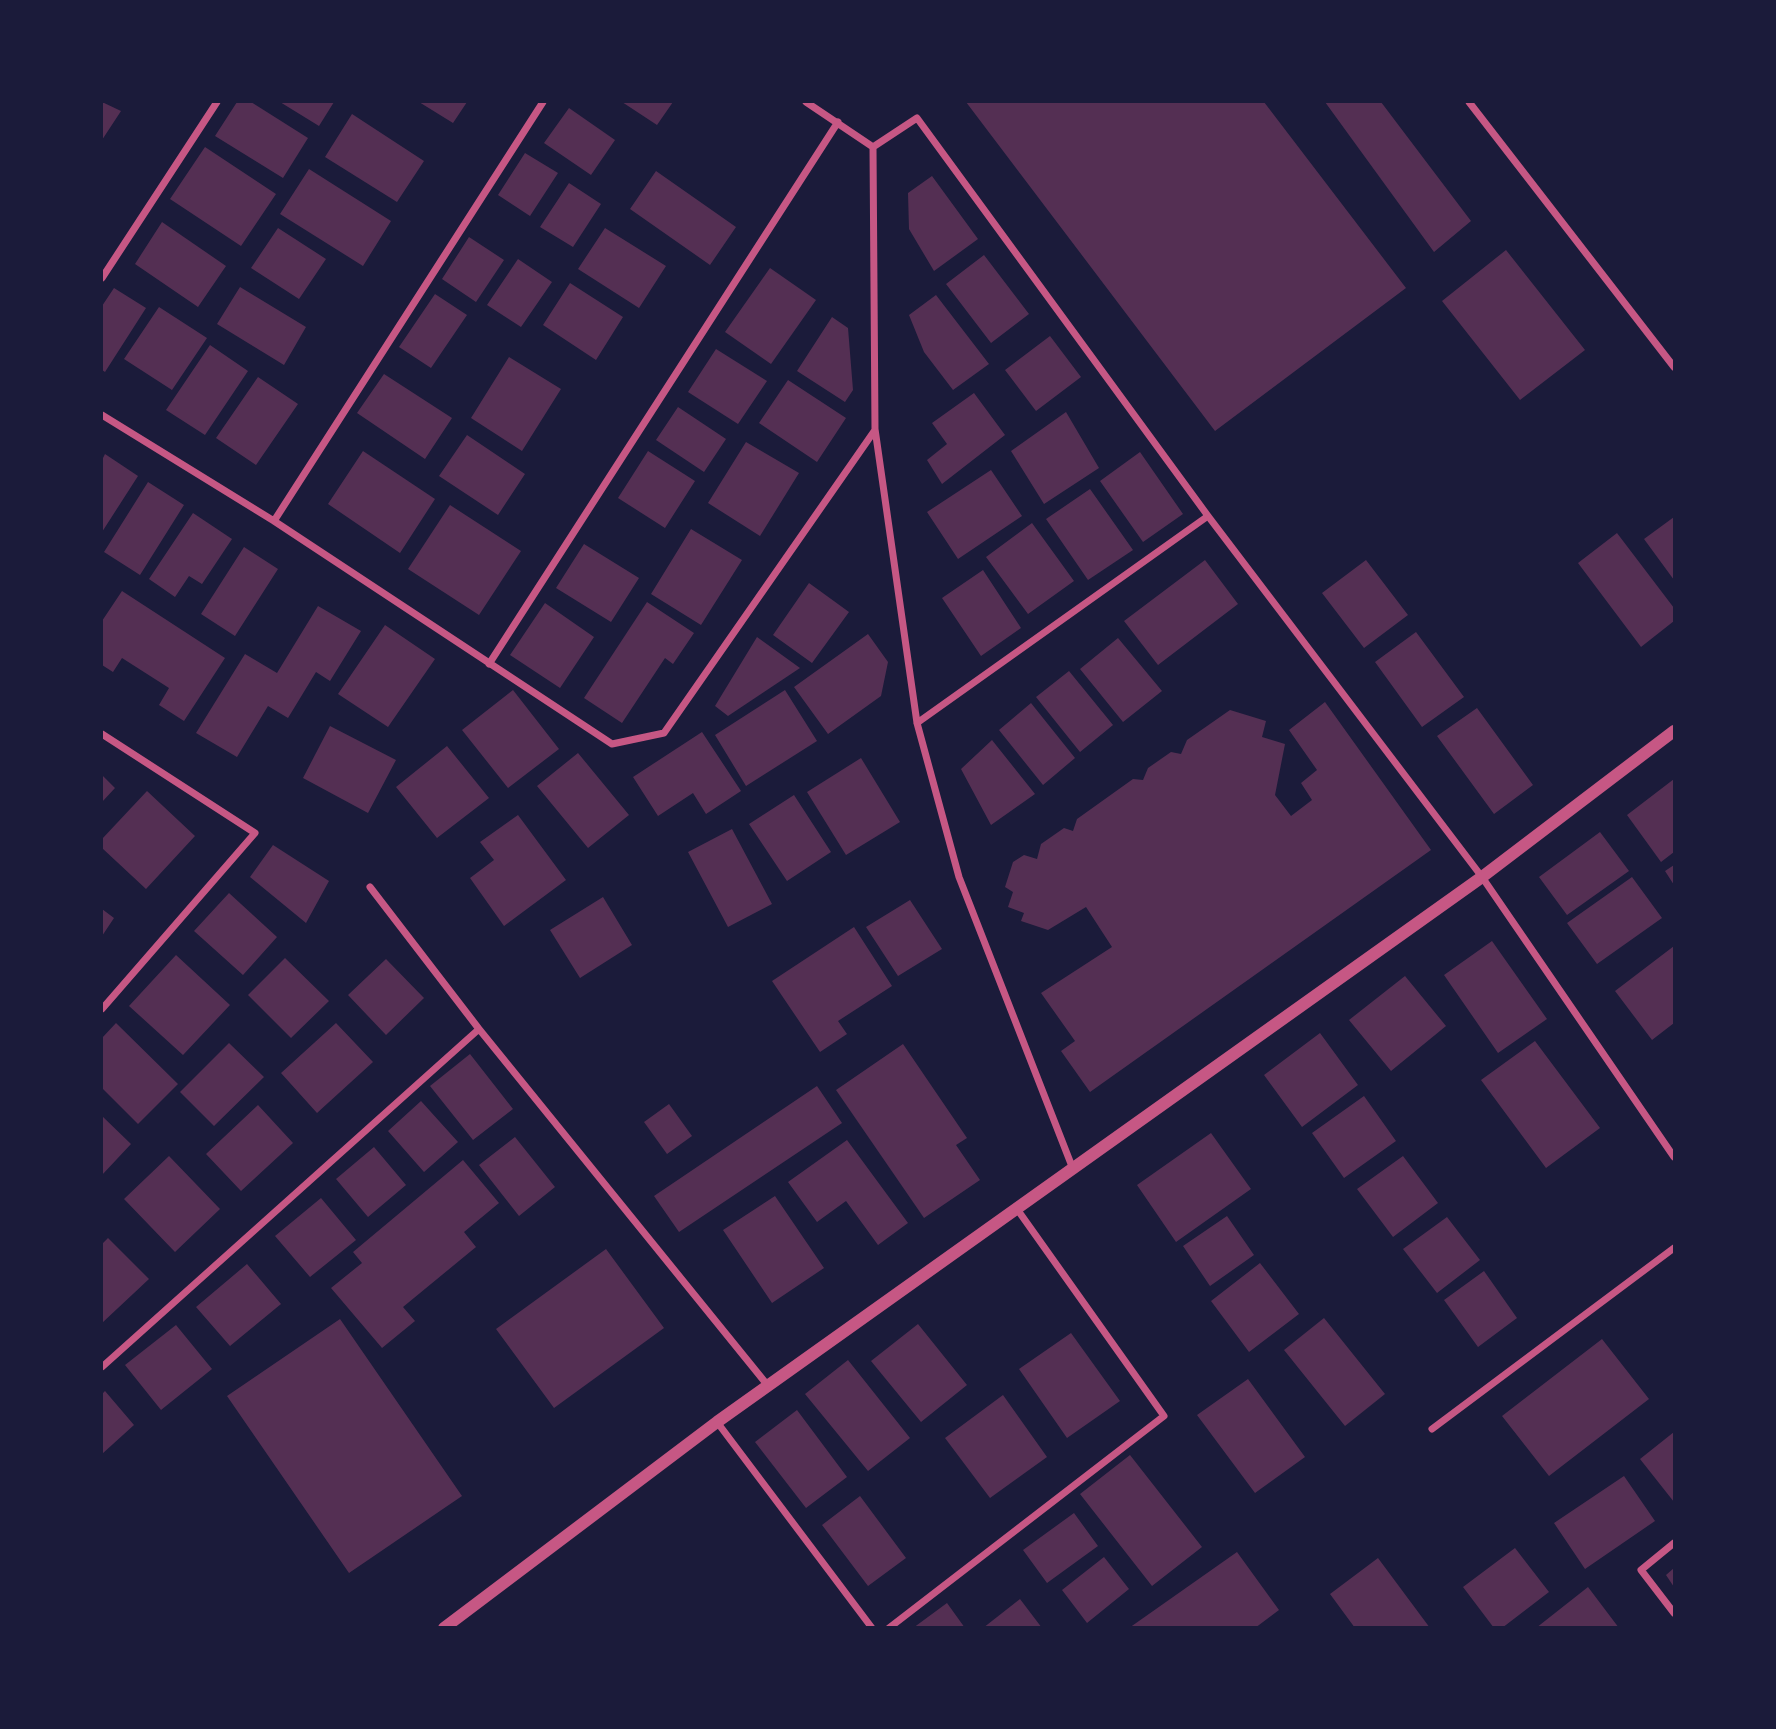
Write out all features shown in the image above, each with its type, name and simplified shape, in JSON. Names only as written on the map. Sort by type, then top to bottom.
[{"type":"street","points":[[102,278],[217,102]]},
{"type":"street","points":[[274,521],[543,102]]},
{"type":"street","points":[[806,102],[873,147]]},
{"type":"street","points":[[1469,102],[1675,367]]},
{"type":"street","points":[[873,147],[916,118],[1208,516],[1482,877],[1675,1157]]},
{"type":"street","points":[[489,664],[838,122]]},
{"type":"street","points":[[873,147],[875,429],[917,723],[958,877],[1073,1169]]},
{"type":"street","points":[[102,415],[274,521],[612,744],[664,733],[875,429]]},
{"type":"street","points":[[917,723],[1208,516]]},
{"type":"street","points":[[444,1628],[717,1422],[1482,877],[1675,731]]},
{"type":"street","points":[[102,734],[256,833],[102,1009]]},
{"type":"street","points":[[370,887],[479,1029],[769,1387]]},
{"type":"street","points":[[102,1367],[479,1029]]},
{"type":"street","points":[[889,1628],[1164,1416],[1017,1209]]},
{"type":"street","points":[[1432,1429],[1675,1248]]},
{"type":"street","points":[[717,1422],[872,1628]]},
{"type":"street","points":[[1675,1543],[1641,1570],[1675,1613]]},
{"type":"building","points":[[102,102],[121,111],[102,140]]},
{"type":"building","points":[[237,102],[251,102],[308,138],[283,178],[215,136]]},
{"type":"building","points":[[280,102],[334,102],[319,126]]},
{"type":"building","points":[[419,102],[467,102],[453,123]]},
{"type":"building","points":[[622,102],[673,102],[657,125]]},
{"type":"building","points":[[966,102],[1264,102],[1406,288],[1215,431]]},
{"type":"building","points":[[1325,102],[1381,102],[1471,221],[1434,252]]},
{"type":"building","points":[[569,108],[615,140],[591,175],[544,143]]},
{"type":"building","points":[[352,114],[424,161],[397,202],[325,157]]},
{"type":"building","points":[[205,147],[276,194],[241,246],[170,199]]},
{"type":"building","points":[[525,153],[558,173],[530,216],[498,195]]},
{"type":"building","points":[[309,169],[391,221],[363,266],[280,214]]},
{"type":"building","points":[[656,171],[736,227],[710,265],[630,209]]},
{"type":"building","points":[[932,176],[978,239],[934,271],[909,229],[908,193]]},
{"type":"building","points":[[569,183],[601,204],[573,247],[540,227]]},
{"type":"building","points":[[162,222],[226,266],[198,307],[135,264]]},
{"type":"building","points":[[278,228],[326,259],[299,299],[251,268]]},
{"type":"building","points":[[605,228],[666,266],[639,308],[578,269]]},
{"type":"building","points":[[469,237],[504,260],[476,302],[442,279]]},
{"type":"building","points":[[1506,250],[1585,350],[1520,400],[1442,301]]},
{"type":"building","points":[[984,255],[1029,314],[991,343],[946,284]]},
{"type":"building","points":[[518,259],[552,282],[521,327],[487,305]]},
{"type":"building","points":[[770,268],[816,300],[771,364],[725,332]]},
{"type":"building","points":[[570,283],[623,317],[596,360],[543,325]]},
{"type":"building","points":[[240,287],[306,327],[284,365],[217,324]]},
{"type":"building","points":[[114,288],[146,308],[105,372],[102,370],[102,306]]},
{"type":"building","points":[[435,294],[467,315],[431,368],[399,347]]},
{"type":"building","points":[[936,295],[989,364],[953,390],[924,352],[909,315]]},
{"type":"building","points":[[159,307],[207,338],[172,390],[124,359]]},
{"type":"building","points":[[832,317],[848,328],[853,390],[845,402],[797,371]]},
{"type":"building","points":[[1050,336],[1081,377],[1036,411],[1005,370]]},
{"type":"building","points":[[210,345],[248,371],[205,435],[166,410]]},
{"type":"building","points":[[716,349],[767,381],[738,424],[688,392]]},
{"type":"building","points":[[509,357],[561,389],[522,451],[471,418]]},
{"type":"building","points":[[384,374],[452,418],[425,459],[357,413]]},
{"type":"building","points":[[258,377],[298,404],[256,465],[216,438]]},
{"type":"building","points":[[788,380],[846,418],[817,462],[759,423]]},
{"type":"building","points":[[974,393],[1005,435],[942,484],[927,460],[947,444],[932,423]]},
{"type":"building","points":[[678,407],[726,439],[704,472],[656,440]]},
{"type":"building","points":[[1066,412],[1099,468],[1044,504],[1011,451]]},
{"type":"building","points":[[467,435],[525,474],[498,515],[439,476]]},
{"type":"building","points":[[746,442],[799,473],[760,536],[708,503]]},
{"type":"building","points":[[363,451],[435,499],[400,553],[328,504]]},
{"type":"building","points":[[648,451],[695,481],[665,528],[618,498]]},
{"type":"building","points":[[1140,452],[1183,514],[1143,542],[1100,481]]},
{"type":"building","points":[[105,454],[138,476],[102,532],[102,460]]},
{"type":"building","points":[[991,470],[1022,516],[958,559],[927,512]]},
{"type":"building","points":[[148,482],[184,505],[140,575],[104,552]]},
{"type":"building","points":[[1090,489],[1133,550],[1088,580],[1046,519]]},
{"type":"building","points":[[450,505],[521,551],[479,615],[408,569]]},
{"type":"building","points":[[193,513],[232,539],[202,584],[189,576],[175,597],[149,579]]},
{"type":"building","points":[[1674,517],[1674,580],[1644,539]]},
{"type":"building","points":[[1032,523],[1074,581],[1028,614],[986,557]]},
{"type":"building","points":[[691,529],[742,560],[701,625],[651,594]]},
{"type":"building","points":[[1617,533],[1674,608],[1674,621],[1641,647],[1578,563]]},
{"type":"building","points":[[584,544],[639,578],[611,622],[556,588]]},
{"type":"building","points":[[244,547],[278,569],[235,636],[201,614]]},
{"type":"building","points":[[1205,560],[1238,604],[1158,665],[1124,621]]},
{"type":"building","points":[[1366,560],[1408,615],[1364,648],[1322,593]]},
{"type":"building","points":[[983,570],[1021,628],[981,656],[942,598]]},
{"type":"building","points":[[809,583],[849,612],[812,663],[773,635]]},
{"type":"building","points":[[122,591],[225,658],[184,721],[159,705],[169,688],[122,658],[113,672],[102,665],[102,621]]},
{"type":"building","points":[[647,602],[694,633],[673,664],[665,658],[622,723],[584,698]]},
{"type":"building","points":[[545,603],[594,637],[560,688],[510,655]]},
{"type":"building","points":[[318,606],[361,631],[330,681],[316,672],[288,718],[268,706],[237,757],[196,733],[245,654],[277,673]]},
{"type":"building","points":[[385,625],[435,659],[388,727],[338,694]]},
{"type":"building","points":[[1416,632],[1464,697],[1422,727],[1375,662]]},
{"type":"building","points":[[868,634],[888,662],[881,696],[828,734],[794,687]]},
{"type":"building","points":[[757,637],[800,668],[728,716],[715,706]]},
{"type":"building","points":[[1118,638],[1162,691],[1123,722],[1080,669]]},
{"type":"building","points":[[1069,671],[1113,725],[1080,752],[1036,697]]},
{"type":"building","points":[[513,690],[559,749],[508,788],[462,730]]},
{"type":"building","points":[[785,690],[817,741],[746,786],[715,735]]},
{"type":"building","points":[[1325,702],[1431,850],[1090,1092],[1061,1051],[1075,1041],[1041,993],[1112,947],[1086,907],[1048,930],[1021,921],[1024,913],[1008,907],[1013,892],[1005,887],[1013,862],[1024,855],[1037,859],[1041,844],[1064,828],[1073,831],[1077,819],[1133,779],[1143,780],[1148,768],[1171,752],[1181,754],[1187,740],[1230,710],[1266,721],[1262,737],[1285,744],[1275,795],[1291,816],[1312,800],[1301,783],[1317,770],[1289,730]]},
{"type":"building","points":[[1031,703],[1075,758],[1043,785],[999,730]]},
{"type":"building","points":[[1477,708],[1533,785],[1494,814],[1437,736]]},
{"type":"building","points":[[330,726],[396,760],[368,813],[303,778]]},
{"type":"building","points":[[702,732],[741,791],[706,814],[693,793],[658,816],[633,777]]},
{"type":"building","points":[[992,740],[1035,794],[991,825],[961,769]]},
{"type":"building","points":[[447,746],[489,798],[437,838],[396,787]]},
{"type":"building","points":[[578,753],[629,815],[588,848],[537,786]]},
{"type":"building","points":[[861,758],[900,822],[846,855],[807,792]]},
{"type":"building","points":[[102,775],[115,788],[102,802]]},
{"type":"building","points":[[1674,779],[1674,852],[1661,862],[1627,815]]},
{"type":"building","points":[[147,791],[195,836],[146,889],[102,848],[102,839]]},
{"type":"building","points":[[794,795],[831,852],[787,881],[749,824]]},
{"type":"building","points":[[518,815],[566,880],[504,926],[470,878],[494,860],[480,842]]},
{"type":"building","points":[[732,829],[772,904],[728,927],[688,852]]},
{"type":"building","points":[[1600,832],[1629,871],[1567,915],[1539,877]]},
{"type":"building","points":[[273,845],[329,881],[306,923],[250,877]]},
{"type":"building","points":[[1674,865],[1674,885],[1665,871]]},
{"type":"building","points":[[1632,877],[1662,918],[1597,964],[1567,923]]},
{"type":"building","points":[[229,893],[277,937],[243,975],[194,931]]},
{"type":"building","points":[[603,897],[632,945],[580,978],[550,930]]},
{"type":"building","points":[[910,900],[942,949],[898,976],[866,927]]},
{"type":"building","points":[[102,909],[114,918],[102,936]]},
{"type":"building","points":[[854,927],[892,986],[838,1021],[847,1034],[820,1052],[772,981]]},
{"type":"building","points":[[1492,941],[1547,1019],[1498,1053],[1444,975]]},
{"type":"building","points":[[1674,946],[1674,1023],[1652,1040],[1615,991]]},
{"type":"building","points":[[176,955],[230,1005],[183,1055],[129,1006]]},
{"type":"building","points":[[285,958],[329,1001],[291,1038],[248,995]]},
{"type":"building","points":[[386,959],[424,998],[386,1035],[348,995]]},
{"type":"building","points":[[1405,976],[1446,1026],[1391,1071],[1349,1020]]},
{"type":"building","points":[[116,1023],[178,1084],[138,1124],[102,1088],[102,1038]]},
{"type":"building","points":[[336,1023],[373,1062],[317,1113],[281,1073]]},
{"type":"building","points":[[1320,1033],[1358,1085],[1302,1127],[1264,1075]]},
{"type":"building","points":[[1535,1041],[1600,1128],[1546,1168],[1481,1080]]},
{"type":"building","points":[[229,1043],[264,1077],[214,1126],[180,1092]]},
{"type":"building","points":[[903,1044],[967,1138],[956,1145],[980,1180],[924,1218],[836,1090]]},
{"type":"building","points":[[470,1054],[513,1109],[473,1140],[430,1086]]},
{"type":"building","points":[[817,1086],[842,1123],[679,1232],[654,1196]]},
{"type":"building","points":[[1364,1096],[1396,1141],[1344,1178],[1312,1133]]},
{"type":"building","points":[[421,1101],[458,1142],[424,1172],[388,1131]]},
{"type":"building","points":[[669,1104],[692,1136],[667,1154],[644,1122]]},
{"type":"building","points":[[258,1105],[293,1143],[241,1191],[206,1154]]},
{"type":"building","points":[[102,1116],[131,1144],[102,1175]]},
{"type":"building","points":[[1211,1133],[1251,1189],[1176,1242],[1137,1185]]},
{"type":"building","points":[[515,1137],[555,1187],[519,1216],[479,1165]]},
{"type":"building","points":[[847,1140],[908,1223],[878,1245],[846,1201],[817,1222],[788,1182]]},
{"type":"building","points":[[374,1147],[406,1185],[368,1217],[336,1179]]},
{"type":"building","points":[[169,1156],[220,1209],[175,1252],[124,1199]]},
{"type":"building","points":[[1403,1156],[1438,1203],[1393,1237],[1357,1189]]},
{"type":"building","points":[[463,1160],[499,1203],[464,1232],[476,1247],[403,1307],[415,1321],[382,1348],[331,1288],[362,1263],[353,1252]]},
{"type":"building","points":[[775,1196],[824,1268],[772,1303],[723,1230]]},
{"type":"building","points":[[321,1198],[356,1240],[310,1277],[275,1236]]},
{"type":"building","points":[[1227,1216],[1254,1255],[1210,1286],[1183,1246]]},
{"type":"building","points":[[1447,1217],[1480,1260],[1437,1293],[1403,1249]]},
{"type":"building","points":[[108,1238],[149,1279],[102,1323],[102,1244]]},
{"type":"building","points":[[606,1249],[664,1328],[554,1408],[496,1329]]},
{"type":"building","points":[[1260,1263],[1299,1314],[1249,1352],[1211,1301]]},
{"type":"building","points":[[247,1264],[281,1304],[230,1346],[196,1307]]},
{"type":"building","points":[[1484,1271],[1517,1318],[1478,1347],[1444,1300]]},
{"type":"building","points":[[1324,1318],[1385,1394],[1345,1426],[1284,1350]]},
{"type":"building","points":[[340,1319],[462,1496],[349,1573],[227,1396]]},
{"type":"building","points":[[918,1324],[967,1385],[921,1422],[871,1361]]},
{"type":"building","points":[[176,1325],[212,1369],[161,1410],[125,1365]]},
{"type":"building","points":[[1071,1333],[1120,1401],[1067,1438],[1019,1369]]},
{"type":"building","points":[[1602,1339],[1649,1399],[1549,1476],[1502,1416]]},
{"type":"building","points":[[848,1360],[910,1438],[868,1471],[805,1394]]},
{"type":"building","points":[[1248,1379],[1305,1457],[1255,1493],[1197,1415]]},
{"type":"building","points":[[105,1391],[134,1425],[102,1454],[102,1394]]},
{"type":"building","points":[[1003,1395],[1047,1457],[990,1498],[945,1438]]},
{"type":"building","points":[[797,1410],[847,1477],[806,1508],[755,1442]]},
{"type":"building","points":[[1674,1432],[1674,1502],[1640,1459]]},
{"type":"building","points":[[1130,1455],[1202,1547],[1152,1586],[1080,1494]]},
{"type":"building","points":[[1624,1476],[1655,1521],[1585,1569],[1554,1523]]},
{"type":"building","points":[[860,1496],[906,1558],[868,1586],[822,1525]]},
{"type":"building","points":[[1074,1513],[1098,1546],[1047,1583],[1023,1550]]},
{"type":"building","points":[[1515,1548],[1549,1592],[1502,1628],[1494,1628],[1463,1587]]},
{"type":"building","points":[[1237,1552],[1279,1610],[1255,1628],[1129,1628]]},
{"type":"building","points":[[1104,1557],[1129,1589],[1087,1623],[1062,1590]]},
{"type":"building","points":[[1378,1558],[1430,1628],[1355,1628],[1330,1594]]},
{"type":"building","points":[[1674,1568],[1674,1587],[1666,1575]]},
{"type":"building","points":[[1588,1587],[1619,1628],[1536,1628]]},
{"type":"building","points":[[1020,1599],[1042,1628],[983,1628]]},
{"type":"building","points":[[947,1603],[965,1628],[913,1628]]}]
